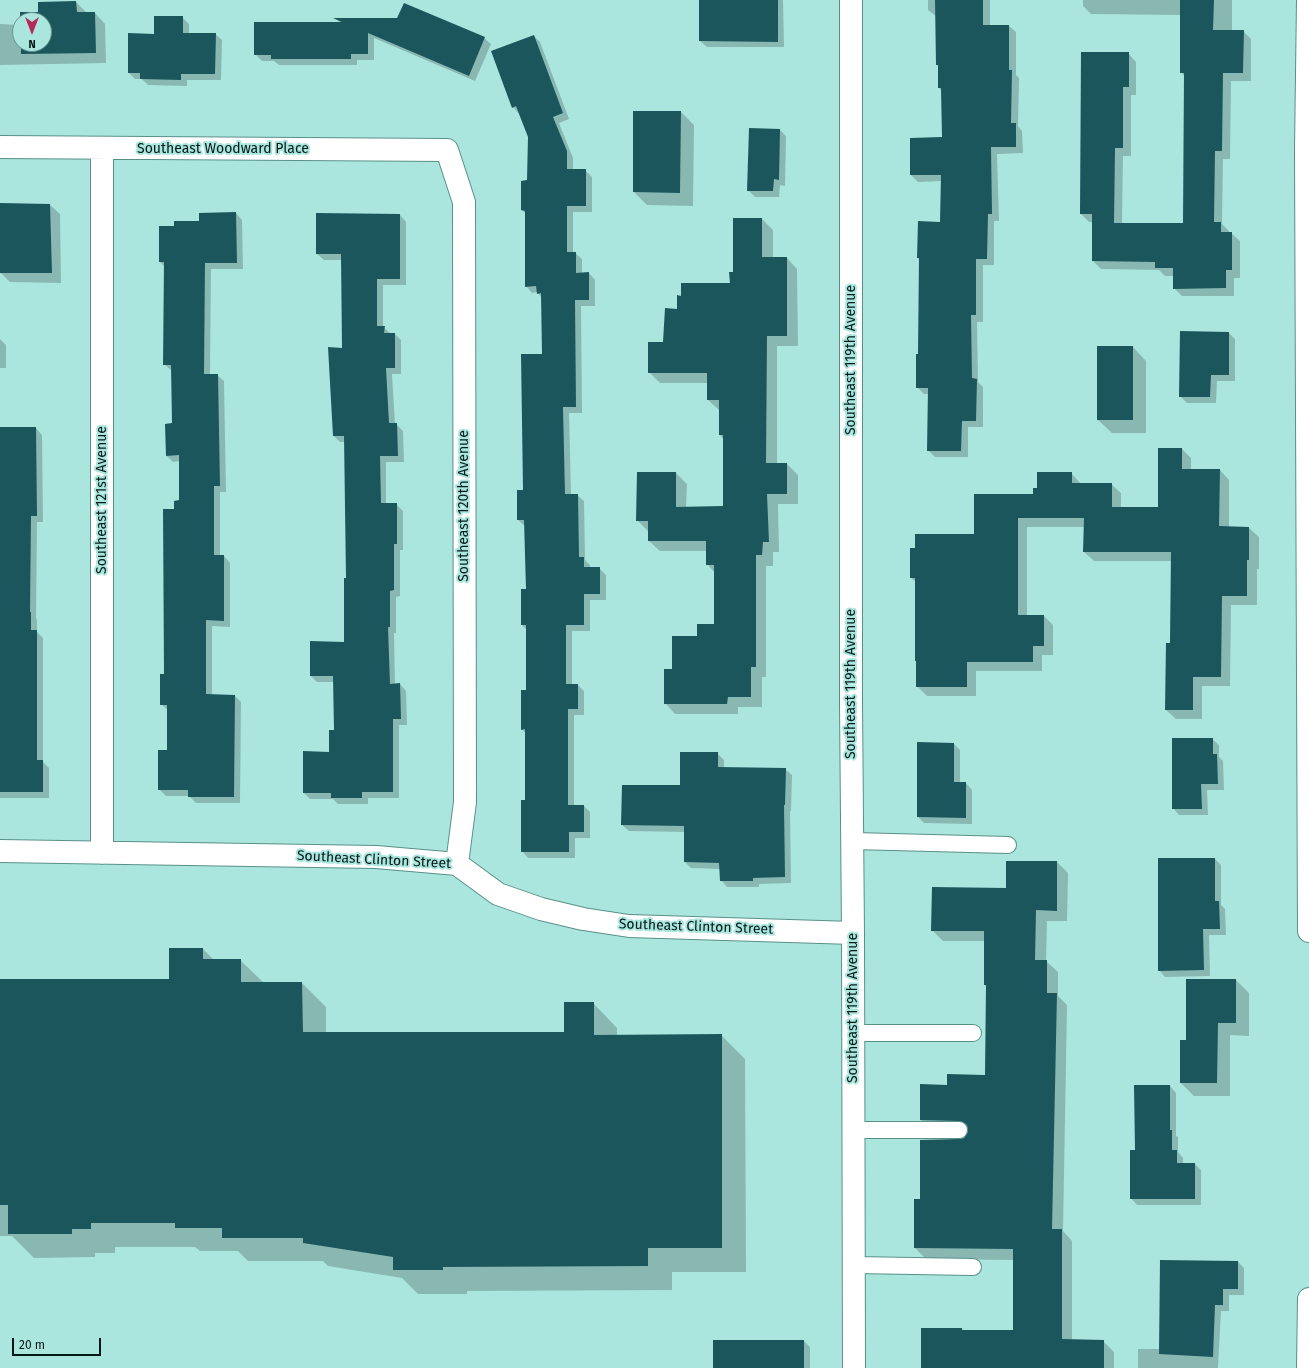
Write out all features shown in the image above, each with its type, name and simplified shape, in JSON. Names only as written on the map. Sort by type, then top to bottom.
[{"type":"street","name":"Southeast 119th Avenue","points":[[851,0],[851,704],[853,841],[854,1368]]},
{"type":"street","points":[[1308,7],[1309,931]]},
{"type":"street","name":"Southeast Woodward Place","points":[[0,147],[447,150]]},
{"type":"street","name":"Southeast 121st Avenue","points":[[102,148],[102,853]]},
{"type":"street","name":"Southeast 120th Avenue","points":[[447,150],[464,202],[465,802],[457,864]]},
{"type":"street","name":"Southeast Clinton Street","points":[[0,852],[376,857],[457,864],[498,894],[541,909],[584,920],[629,926],[853,933]]},
{"type":"street","points":[[1308,1368],[1309,1299]]},
{"type":"lane","points":[[853,841],[1008,845]]},
{"type":"lane","points":[[853,1033],[973,1033]]},
{"type":"lane","points":[[853,1130],[959,1130]]},
{"type":"lane","points":[[854,1265],[973,1267]]},
{"type":"building","points":[[699,0],[778,0],[778,42],[699,41]]},
{"type":"building","points":[[935,0],[983,0],[983,25],[1009,25],[1009,70],[1012,70],[1011,123],[1016,123],[1016,147],[991,147],[992,214],[988,214],[987,259],[976,259],[976,315],[971,315],[972,378],[977,379],[976,421],[962,421],[961,451],[927,451],[928,388],[916,388],[916,354],[918,354],[918,221],[940,222],[941,175],[910,175],[910,138],[942,137],[941,88],[938,88],[938,65],[936,65]]},
{"type":"building","points":[[1180,0],[1214,0],[1213,30],[1244,30],[1243,73],[1223,73],[1222,151],[1215,151],[1214,222],[1221,222],[1221,232],[1232,232],[1232,270],[1226,270],[1226,288],[1173,289],[1173,268],[1155,268],[1155,262],[1092,261],[1092,214],[1080,214],[1081,52],[1129,52],[1129,87],[1123,87],[1123,148],[1115,148],[1114,223],[1183,223],[1184,73],[1180,73]]},
{"type":"building","points":[[76,1],[77,12],[95,12],[96,53],[21,54],[21,52],[52,52],[52,12],[38,12],[38,2]]},
{"type":"building","points":[[404,3],[485,37],[469,76],[368,33],[368,54],[351,54],[351,59],[271,59],[271,55],[254,55],[254,22],[342,22],[333,18],[397,18]]},
{"type":"building","points":[[154,16],[183,16],[183,33],[216,33],[215,74],[181,74],[181,80],[140,79],[140,73],[128,73],[128,33],[154,34]]},
{"type":"building","points":[[534,35],[563,113],[553,117],[567,151],[567,169],[586,169],[586,206],[567,206],[567,252],[576,252],[576,273],[589,272],[589,300],[575,300],[576,407],[563,407],[565,494],[578,494],[579,557],[584,557],[584,567],[600,567],[600,594],[584,594],[584,625],[566,625],[566,684],[578,684],[578,709],[568,709],[568,805],[584,805],[584,832],[569,832],[569,852],[521,852],[521,800],[525,800],[525,729],[521,730],[521,690],[526,690],[526,625],[521,625],[521,589],[526,589],[524,520],[517,520],[517,490],[523,490],[521,354],[542,354],[541,293],[537,294],[536,286],[525,287],[525,211],[521,210],[521,181],[527,180],[528,137],[516,106],[512,108],[491,51]]},
{"type":"building","points":[[633,111],[681,111],[680,193],[633,192]]},
{"type":"building","points":[[749,128],[780,129],[779,180],[774,179],[773,191],[747,191]]},
{"type":"building","points":[[0,203],[50,204],[52,273],[0,273]]},
{"type":"building","points":[[236,212],[237,263],[205,263],[204,374],[218,374],[220,486],[214,486],[214,555],[224,555],[224,621],[206,620],[206,694],[235,695],[234,797],[188,797],[188,790],[158,790],[158,750],[167,750],[167,705],[160,705],[160,674],[164,674],[163,509],[174,509],[174,501],[179,500],[179,455],[166,456],[165,424],[172,423],[171,365],[163,365],[164,262],[159,262],[159,226],[174,226],[174,221],[199,221],[199,213]]},
{"type":"building","points":[[316,213],[400,214],[400,279],[377,279],[377,326],[385,326],[384,333],[395,333],[395,368],[386,368],[389,423],[397,423],[398,456],[380,456],[381,503],[397,503],[397,544],[394,544],[394,590],[390,591],[390,627],[388,627],[390,684],[400,683],[401,719],[393,719],[393,792],[362,792],[362,798],[331,798],[331,793],[303,793],[303,751],[329,752],[329,730],[334,730],[333,676],[310,676],[310,641],[344,642],[344,578],[346,578],[344,436],[333,436],[328,347],[342,348],[341,254],[316,254]]},
{"type":"building","points":[[733,218],[762,218],[762,257],[787,257],[787,336],[767,336],[766,463],[787,463],[787,494],[767,494],[769,542],[763,542],[762,555],[756,555],[756,667],[751,667],[751,697],[728,697],[727,704],[664,704],[664,669],[672,669],[672,636],[697,636],[697,624],[714,624],[714,565],[706,565],[706,541],[648,541],[648,521],[636,521],[637,472],[676,472],[676,507],[723,506],[723,435],[719,435],[719,400],[707,400],[707,373],[648,373],[648,342],[663,342],[665,308],[677,309],[677,295],[681,296],[681,283],[730,283],[729,272],[733,272]]},
{"type":"building","points":[[1180,331],[1229,332],[1229,375],[1211,375],[1210,397],[1179,397]]},
{"type":"building","points":[[1097,346],[1133,346],[1133,420],[1097,420]]},
{"type":"building","points":[[0,427],[36,427],[37,516],[31,516],[30,612],[31,630],[37,630],[37,760],[43,760],[43,792],[0,792]]},
{"type":"building","points":[[1158,448],[1182,448],[1182,469],[1220,469],[1219,526],[1249,527],[1247,596],[1222,596],[1221,677],[1193,677],[1193,710],[1165,710],[1166,643],[1170,643],[1171,552],[1083,552],[1084,518],[1018,518],[1018,615],[1044,615],[1044,646],[1033,646],[1033,662],[967,662],[967,687],[916,687],[915,578],[910,578],[910,548],[915,548],[915,534],[974,534],[974,494],[1033,494],[1033,488],[1037,488],[1037,472],[1072,472],[1072,483],[1112,483],[1112,507],[1158,507]]},
{"type":"building","points":[[1172,738],[1213,738],[1213,754],[1217,754],[1218,784],[1201,784],[1202,809],[1172,809]]},
{"type":"building","points":[[917,742],[954,743],[954,782],[966,782],[966,818],[917,817]]},
{"type":"building","points":[[680,752],[718,752],[718,767],[786,768],[784,805],[785,877],[753,878],[753,881],[720,881],[719,863],[684,862],[684,826],[621,825],[622,785],[680,785]]},
{"type":"building","points":[[1158,858],[1215,858],[1215,901],[1219,901],[1220,929],[1203,929],[1204,970],[1158,971]]},
{"type":"building","points":[[1006,861],[1057,861],[1057,911],[1036,910],[1035,960],[1047,960],[1047,993],[1057,993],[1052,1229],[1062,1229],[1062,1339],[1104,1340],[1104,1368],[921,1368],[921,1328],[1013,1330],[1013,1249],[914,1248],[914,1199],[920,1199],[920,1140],[964,1138],[968,1130],[967,1125],[959,1121],[920,1120],[920,1084],[947,1085],[947,1074],[985,1075],[986,985],[984,985],[984,931],[931,931],[932,887],[1006,888]]},
{"type":"building","points":[[169,948],[203,948],[203,959],[241,959],[241,982],[302,982],[303,1032],[564,1032],[564,1002],[594,1002],[594,1035],[722,1034],[722,1248],[648,1248],[648,1266],[443,1267],[443,1270],[393,1270],[393,1257],[303,1243],[303,1238],[222,1238],[222,1228],[175,1228],[175,1223],[91,1223],[91,1229],[72,1229],[72,1234],[8,1234],[8,1205],[0,1205],[0,979],[169,979]]},
{"type":"building","points":[[1186,979],[1236,979],[1236,1023],[1218,1023],[1217,1083],[1180,1083],[1180,1040],[1186,1040]]},
{"type":"building","points":[[1134,1085],[1170,1085],[1170,1130],[1172,1130],[1172,1150],[1177,1150],[1177,1163],[1195,1163],[1195,1199],[1130,1199],[1130,1150],[1135,1150]]},
{"type":"building","points":[[1160,1260],[1238,1261],[1238,1289],[1223,1289],[1223,1305],[1215,1305],[1213,1357],[1159,1354]]},
{"type":"building","points":[[713,1340],[804,1340],[804,1368],[713,1368]]}]
